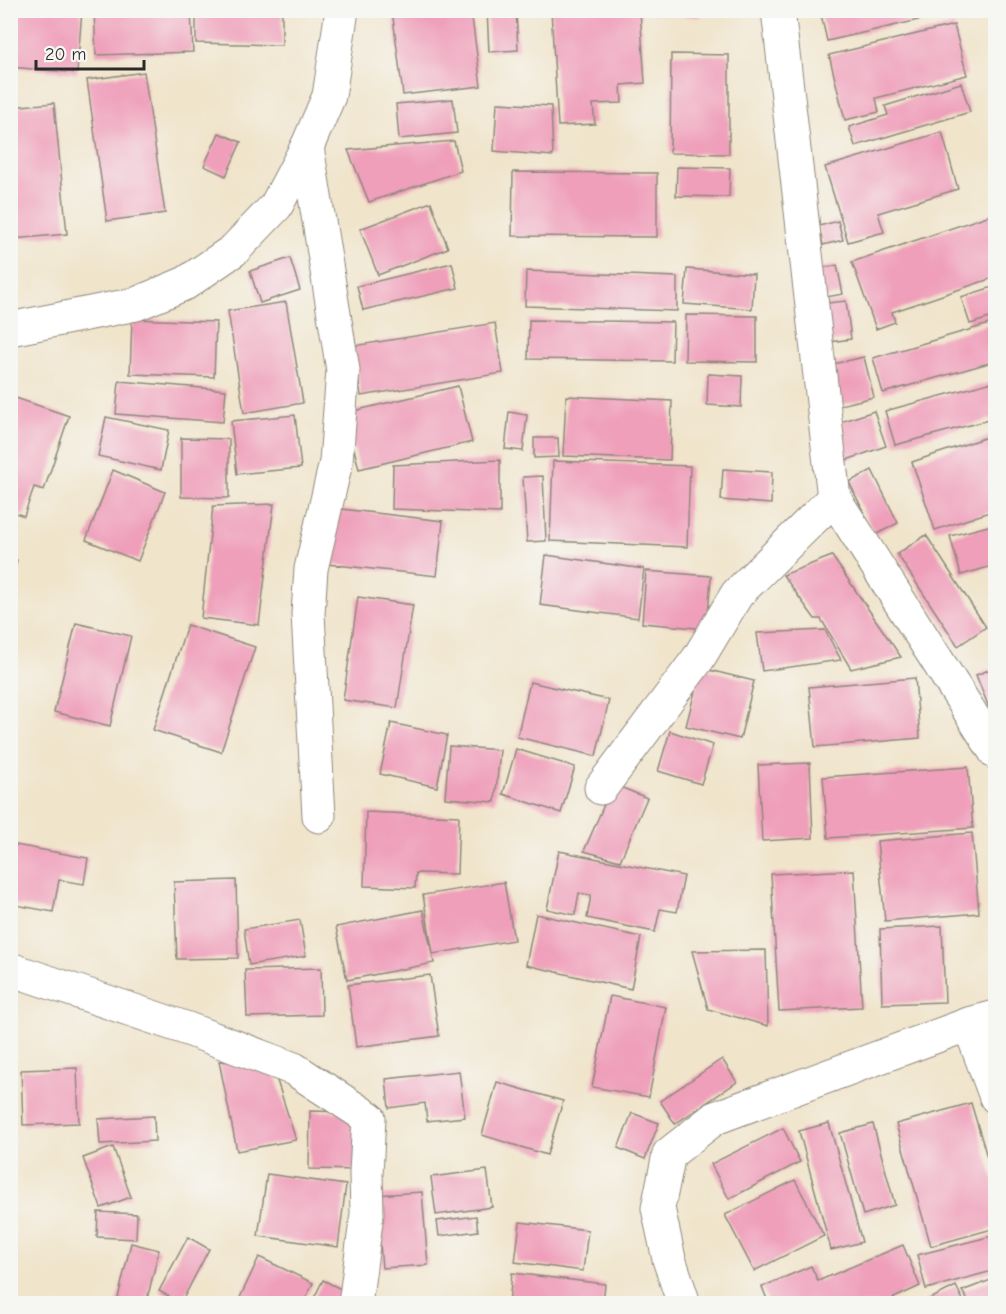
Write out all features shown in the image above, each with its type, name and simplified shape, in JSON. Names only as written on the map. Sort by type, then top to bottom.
[{"type":"street","points":[[10,329],[136,304],[186,284],[234,250],[276,206],[307,147],[329,96],[342,10]]},
{"type":"street","points":[[778,10],[834,498],[996,753]]},
{"type":"street","points":[[307,147],[343,370],[336,462],[311,569],[308,614],[319,816]]},
{"type":"street","points":[[601,788],[698,659],[737,594],[834,498]]},
{"type":"street","points":[[10,969],[188,1029],[294,1069],[369,1118],[366,1173],[367,1214],[355,1304]]},
{"type":"street","points":[[684,1304],[669,1259],[658,1208],[669,1154],[715,1118],[982,1021],[996,1097]]},
{"type":"building","points":[[10,10],[82,10],[77,73],[10,67]]},
{"type":"building","points":[[94,10],[191,10],[193,52],[96,55]]},
{"type":"building","points":[[196,10],[282,10],[282,45],[196,43]]},
{"type":"building","points":[[392,10],[471,10],[481,86],[403,95]]},
{"type":"building","points":[[487,10],[516,10],[518,50],[489,52]]},
{"type":"building","points":[[551,10],[640,10],[645,83],[621,85],[622,103],[593,104],[595,124],[558,126]]},
{"type":"building","points":[[650,10],[701,10],[700,17],[650,13]]},
{"type":"building","points":[[820,10],[958,10],[958,11],[827,41]]},
{"type":"building","points":[[954,25],[967,75],[876,98],[879,112],[845,120],[829,55]]},
{"type":"building","points":[[671,54],[729,55],[729,154],[670,153]]},
{"type":"building","points":[[144,72],[165,213],[107,221],[87,80]]},
{"type":"building","points":[[961,83],[970,112],[855,146],[849,127],[888,115],[885,106]]},
{"type":"building","points":[[453,99],[457,133],[399,139],[396,104]]},
{"type":"building","points":[[54,103],[67,234],[13,239],[10,107]]},
{"type":"building","points":[[497,103],[551,106],[553,156],[494,151]]},
{"type":"building","points":[[942,132],[958,189],[878,213],[884,232],[848,242],[825,167]]},
{"type":"building","points":[[219,133],[241,142],[226,176],[204,166]]},
{"type":"building","points":[[454,141],[461,171],[369,202],[348,150]]},
{"type":"building","points":[[677,167],[730,168],[729,197],[676,196]]},
{"type":"building","points":[[513,172],[657,173],[657,237],[512,236]]},
{"type":"building","points":[[431,202],[448,248],[378,275],[360,229]]},
{"type":"building","points":[[996,213],[996,277],[892,312],[895,322],[876,329],[852,262]]},
{"type":"building","points":[[838,221],[843,240],[823,245],[819,226]]},
{"type":"building","points":[[290,258],[300,290],[260,303],[250,271]]},
{"type":"building","points":[[452,263],[458,288],[363,310],[357,286]]},
{"type":"building","points":[[837,265],[843,294],[816,299],[810,270]]},
{"type":"building","points":[[687,269],[754,274],[752,309],[684,304]]},
{"type":"building","points":[[526,271],[677,277],[677,311],[525,306]]},
{"type":"building","points":[[996,286],[996,316],[970,324],[961,297]]},
{"type":"building","points":[[846,301],[851,339],[823,343],[818,304]]},
{"type":"building","points":[[286,302],[303,403],[244,413],[228,311]]},
{"type":"building","points":[[686,315],[757,316],[757,362],[685,361]]},
{"type":"building","points":[[132,319],[216,322],[214,377],[130,374]]},
{"type":"building","points":[[529,320],[673,322],[672,361],[528,359]]},
{"type":"building","points":[[996,322],[996,361],[883,393],[873,358]]},
{"type":"building","points":[[495,323],[503,373],[361,396],[353,346]]},
{"type":"building","points":[[864,357],[874,397],[828,408],[820,367]]},
{"type":"building","points":[[708,374],[742,376],[741,407],[707,405]]},
{"type":"building","points":[[119,381],[226,390],[223,422],[116,414]]},
{"type":"building","points":[[996,381],[996,418],[895,445],[885,411]]},
{"type":"building","points":[[458,386],[472,442],[359,469],[345,413]]},
{"type":"building","points":[[10,396],[69,416],[44,490],[34,487],[24,516],[10,511]]},
{"type":"building","points":[[566,396],[672,401],[670,460],[563,456]]},
{"type":"building","points":[[874,411],[886,446],[844,461],[832,425]]},
{"type":"building","points":[[509,412],[527,415],[523,451],[505,449]]},
{"type":"building","points":[[295,415],[301,468],[237,474],[231,421]]},
{"type":"building","points":[[106,417],[169,430],[161,470],[98,456]]},
{"type":"building","points":[[996,434],[996,510],[935,530],[912,462]]},
{"type":"building","points":[[181,438],[229,439],[229,498],[181,497]]},
{"type":"building","points":[[534,438],[558,438],[559,457],[534,458]]},
{"type":"building","points":[[500,460],[500,513],[392,509],[393,465]]},
{"type":"building","points":[[553,461],[690,466],[687,547],[550,541]]},
{"type":"building","points":[[723,469],[772,472],[771,504],[721,500]]},
{"type":"building","points":[[113,470],[165,492],[138,561],[86,540]]},
{"type":"building","points":[[872,470],[898,523],[875,535],[849,482]]},
{"type":"building","points":[[543,476],[546,541],[527,542],[523,477]]},
{"type":"building","points":[[274,504],[259,625],[201,618],[213,506]]},
{"type":"building","points":[[333,508],[443,521],[437,576],[327,564]]},
{"type":"building","points":[[996,524],[996,565],[961,575],[950,536]]},
{"type":"building","points":[[926,535],[986,627],[958,646],[897,554]]},
{"type":"building","points":[[546,555],[644,569],[638,618],[540,605]]},
{"type":"building","points":[[832,556],[901,657],[851,669],[821,619],[815,619],[783,575]]},
{"type":"building","points":[[10,558],[17,560],[11,586],[10,586]]},
{"type":"building","points":[[646,571],[711,576],[707,629],[642,623]]},
{"type":"building","points":[[358,597],[413,605],[397,708],[343,700]]},
{"type":"building","points":[[76,623],[131,636],[110,726],[54,712]]},
{"type":"building","points":[[187,625],[255,647],[221,752],[153,730]]},
{"type":"building","points":[[825,630],[841,660],[762,671],[757,633]]},
{"type":"building","points":[[996,667],[996,723],[995,723],[976,675]]},
{"type":"building","points":[[701,668],[754,681],[740,739],[686,726]]},
{"type":"building","points":[[915,678],[920,738],[815,747],[809,687]]},
{"type":"building","points":[[530,682],[609,700],[596,756],[517,737]]},
{"type":"building","points":[[391,723],[447,735],[437,787],[380,774]]},
{"type":"building","points":[[670,731],[713,745],[701,784],[658,771]]},
{"type":"building","points":[[449,746],[500,750],[495,802],[445,798]]},
{"type":"building","points":[[516,749],[575,767],[561,813],[503,794]]},
{"type":"building","points":[[810,763],[813,838],[762,841],[758,765]]},
{"type":"building","points":[[968,767],[973,828],[828,838],[823,777]]},
{"type":"building","points":[[613,784],[647,798],[620,861],[584,851]]},
{"type":"building","points":[[366,812],[459,816],[457,874],[416,873],[415,888],[364,886]]},
{"type":"building","points":[[972,833],[979,913],[885,921],[877,841]]},
{"type":"building","points":[[10,844],[88,858],[84,884],[59,880],[53,912],[10,904]]},
{"type":"building","points":[[559,851],[684,876],[677,912],[660,909],[655,932],[587,918],[591,895],[579,893],[575,915],[547,909]]},
{"type":"building","points":[[854,870],[862,1007],[779,1011],[771,874]]},
{"type":"building","points":[[236,880],[238,958],[177,959],[174,882]]},
{"type":"building","points":[[504,882],[514,940],[433,954],[423,895]]},
{"type":"building","points":[[423,910],[434,963],[347,980],[336,927]]},
{"type":"building","points":[[536,914],[641,937],[631,989],[526,965]]},
{"type":"building","points":[[300,920],[306,956],[249,965],[244,929]]},
{"type":"building","points":[[942,926],[945,1002],[882,1004],[880,929]]},
{"type":"building","points":[[766,950],[768,1026],[708,1009],[692,951]]},
{"type":"building","points":[[321,968],[322,1015],[247,1017],[245,970]]},
{"type":"building","points":[[430,975],[439,1036],[356,1047],[348,985]]},
{"type":"building","points":[[610,996],[666,1007],[649,1097],[592,1087]]},
{"type":"building","points":[[722,1059],[737,1082],[675,1124],[660,1101]]},
{"type":"building","points":[[219,1061],[272,1065],[296,1140],[237,1151]]},
{"type":"building","points":[[77,1068],[79,1123],[23,1125],[21,1070]]},
{"type":"building","points":[[459,1071],[465,1117],[427,1121],[425,1103],[389,1108],[386,1079]]},
{"type":"building","points":[[497,1082],[563,1101],[547,1155],[482,1135]]},
{"type":"building","points":[[971,1103],[996,1187],[996,1228],[931,1246],[896,1124]]},
{"type":"building","points":[[310,1111],[354,1112],[362,1170],[309,1169]]},
{"type":"building","points":[[632,1113],[659,1123],[645,1159],[618,1148]]},
{"type":"building","points":[[154,1116],[155,1141],[100,1144],[98,1119]]},
{"type":"building","points":[[829,1123],[862,1242],[831,1250],[799,1131]]},
{"type":"building","points":[[873,1124],[895,1205],[863,1215],[840,1133]]},
{"type":"building","points":[[783,1128],[800,1162],[729,1199],[711,1164]]},
{"type":"building","points":[[113,1147],[131,1197],[101,1208],[83,1158]]},
{"type":"building","points":[[487,1170],[492,1207],[436,1215],[431,1177]]},
{"type":"building","points":[[267,1174],[346,1185],[338,1247],[258,1236]]},
{"type":"building","points":[[795,1180],[824,1236],[754,1271],[725,1215]]},
{"type":"building","points":[[422,1192],[428,1265],[382,1268],[376,1195]]},
{"type":"building","points":[[98,1212],[137,1214],[136,1239],[97,1237]]},
{"type":"building","points":[[476,1216],[478,1231],[439,1236],[437,1221]]},
{"type":"building","points":[[520,1222],[588,1230],[583,1271],[515,1262]]},
{"type":"building","points":[[996,1235],[996,1270],[926,1289],[917,1255]]},
{"type":"building","points":[[188,1237],[209,1249],[181,1303],[159,1291]]},
{"type":"building","points":[[131,1243],[159,1250],[146,1304],[117,1302]]},
{"type":"building","points":[[903,1245],[920,1286],[881,1304],[769,1304],[762,1287],[811,1266],[818,1281]]},
{"type":"building","points":[[259,1257],[313,1283],[303,1304],[237,1304]]},
{"type":"building","points":[[512,1273],[605,1284],[603,1304],[509,1304]]},
{"type":"building","points":[[996,1278],[996,1304],[970,1304],[962,1291]]},
{"type":"building","points":[[323,1280],[355,1296],[352,1304],[311,1304]]},
{"type":"building","points":[[956,1286],[965,1304],[920,1304]]}]
